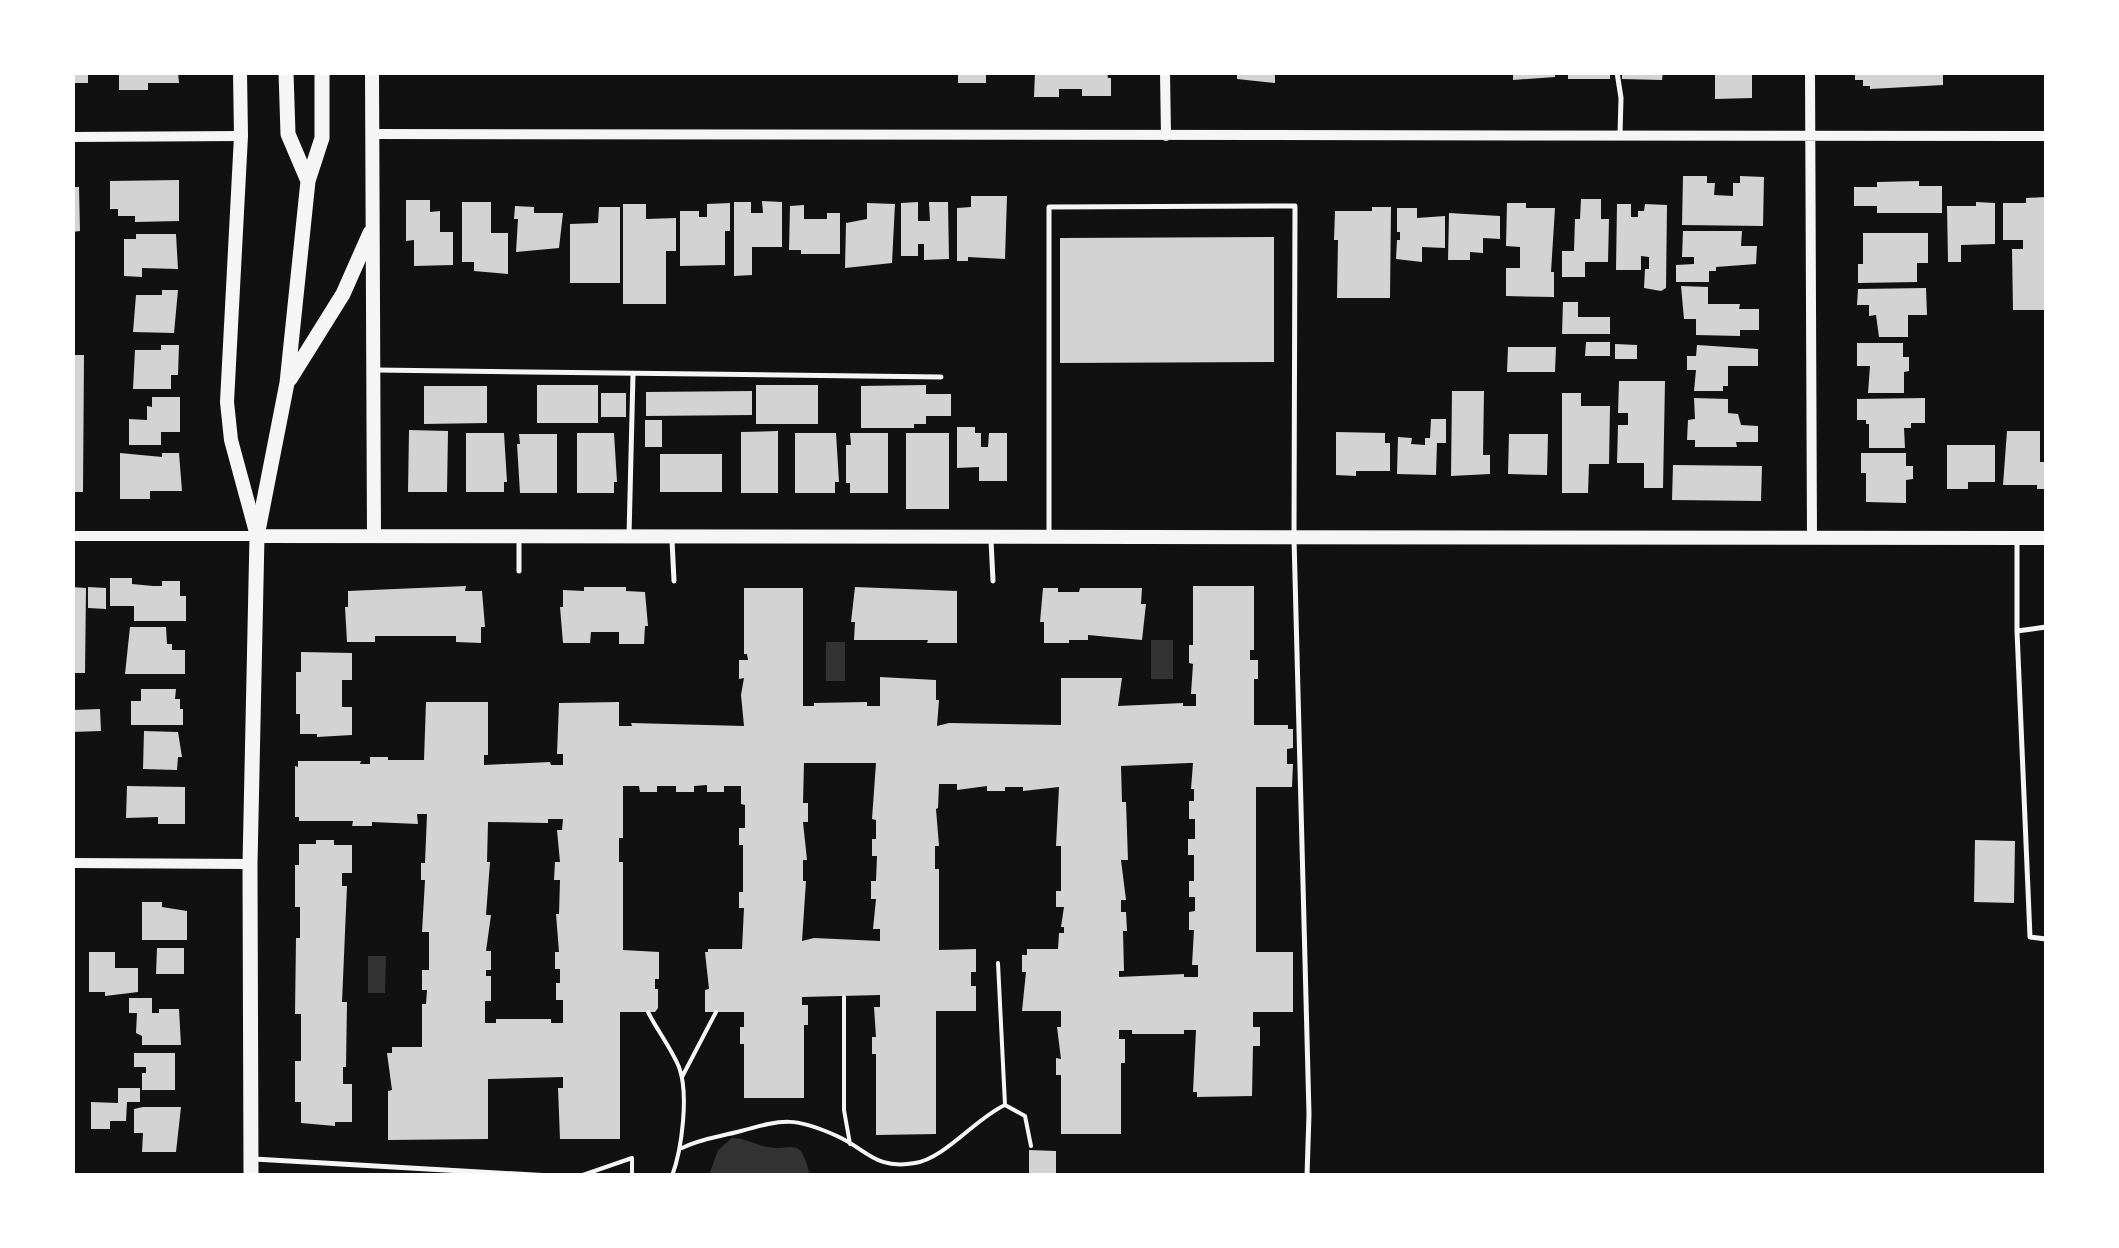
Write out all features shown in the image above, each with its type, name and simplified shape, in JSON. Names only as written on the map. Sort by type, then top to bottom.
[{"type":"main road","points":[[286,72],[288,134],[308,181]]},
{"type":"main road","points":[[251,1167],[250,864],[257,536],[287,383],[308,181],[322,138],[322,72]]},
{"type":"main road","points":[[287,383],[344,294],[370,233]]},
{"type":"street","points":[[240,72],[242,136],[227,402],[231,440],[257,536]]},
{"type":"street","points":[[372,72],[374,536]]},
{"type":"street","points":[[1166,72],[1166,136]]},
{"type":"street","points":[[1810,72],[1812,538]]},
{"type":"street","points":[[372,134],[2046,136]]},
{"type":"street","points":[[72,137],[242,136]]},
{"type":"street","points":[[72,536],[2046,538]]},
{"type":"street","points":[[72,863],[250,864]]},
{"type":"lane","points":[[1617,72],[1620,137]]},
{"type":"lane","points":[[1050,538],[1049,207],[1294,206],[1294,538],[1309,1114],[1307,1176]]},
{"type":"lane","points":[[374,370],[940,377]]},
{"type":"lane","points":[[630,536],[633,374]]},
{"type":"lane","points":[[672,536],[674,581]]},
{"type":"lane","points":[[520,537],[520,571]]},
{"type":"lane","points":[[991,537],[992,581]]},
{"type":"lane","points":[[2017,538],[2030,937],[2046,939]]},
{"type":"lane","points":[[2017,630],[2046,627]]},
{"type":"lane","points":[[251,1167],[551,1176]]},
{"type":"path","points":[[998,963],[1005,1105]]},
{"type":"path","points":[[844,997],[844,1110],[850,1144]]},
{"type":"path","points":[[648,1012],[682,1077],[682,1148],[672,1176]]},
{"type":"path","points":[[682,1077],[716,1012]]},
{"type":"path","points":[[1005,1105],[1025,1116],[1032,1146]]},
{"type":"path","points":[[682,1148],[704,1136],[791,1120],[840,1137],[873,1160],[918,1164],[1005,1105]]},
{"type":"path","points":[[580,1176],[632,1158],[632,1176]]},
{"type":"path","points":[[881,1176],[886,1164]]},
{"type":"shaded area","points":[[1151,640],[1173,640],[1173,679],[1151,679]]},
{"type":"shaded area","points":[[826,642],[845,642],[845,681],[826,681]]},
{"type":"shaded area","points":[[368,956],[386,956],[385,993],[368,993]]},
{"type":"shaded area","points":[[732,1138],[773,1148],[794,1147],[802,1153],[810,1175],[709,1175],[718,1150]]},
{"type":"building","points":[[72,72],[88,72],[88,83],[72,83]]},
{"type":"building","points":[[119,72],[178,72],[179,83],[148,83],[148,90],[119,90]]},
{"type":"building","points":[[958,72],[986,72],[986,83],[958,83]]},
{"type":"building","points":[[1035,72],[1107,72],[1111,96],[1082,96],[1082,89],[1059,89],[1059,97],[1034,97]]},
{"type":"building","points":[[1237,72],[1275,72],[1275,83],[1237,79]]},
{"type":"building","points":[[1513,72],[1555,72],[1555,77],[1513,80]]},
{"type":"building","points":[[1568,72],[1610,72],[1610,79],[1568,79]]},
{"type":"building","points":[[1622,72],[1663,72],[1662,80],[1622,79]]},
{"type":"building","points":[[1715,72],[1752,72],[1752,98],[1715,99]]},
{"type":"building","points":[[1855,72],[1943,72],[1943,85],[1870,89],[1863,86],[1863,80],[1855,80]]},
{"type":"building","points":[[1683,176],[1707,176],[1707,183],[1715,183],[1714,195],[1733,196],[1733,183],[1740,183],[1740,176],[1764,177],[1763,226],[1682,225]]},
{"type":"building","points":[[179,180],[179,221],[135,222],[135,216],[118,216],[118,209],[110,209],[110,181]]},
{"type":"building","points":[[1919,181],[1919,186],[1942,186],[1942,213],[1877,213],[1877,206],[1854,206],[1854,187]]},
{"type":"building","points":[[72,187],[79,187],[80,231],[72,232]]},
{"type":"building","points":[[971,196],[1007,196],[1005,259],[968,257],[968,261],[957,261],[957,208],[971,207]]},
{"type":"building","points":[[2046,197],[2046,310],[2013,310],[2012,249],[2023,249],[2023,240],[2003,240],[2003,203],[2026,203],[2026,198]]},
{"type":"building","points":[[1581,199],[1601,199],[1601,219],[1609,219],[1608,262],[1585,262],[1585,277],[1562,277],[1562,251],[1574,251],[1575,219],[1580,219]]},
{"type":"building","points":[[406,200],[430,200],[430,212],[440,211],[440,232],[453,232],[453,265],[414,266],[414,240],[406,241]]},
{"type":"building","points":[[762,201],[782,202],[782,247],[752,247],[752,275],[734,276],[734,202],[751,202],[751,213],[763,213]]},
{"type":"building","points":[[462,202],[491,202],[491,233],[508,233],[508,274],[474,271],[474,262],[462,262]]},
{"type":"building","points":[[918,202],[918,221],[930,221],[929,202],[948,202],[949,259],[924,260],[924,244],[918,244],[918,256],[901,256],[901,203]]},
{"type":"building","points":[[1976,202],[1995,203],[1995,244],[1961,245],[1961,262],[1948,262],[1947,206],[1976,206]]},
{"type":"building","points":[[730,203],[725,265],[680,266],[680,211],[699,211],[699,217],[707,217],[707,204]]},
{"type":"building","points":[[867,203],[895,204],[892,263],[845,268],[846,223],[867,219]]},
{"type":"building","points":[[1507,203],[1526,203],[1526,208],[1555,208],[1551,272],[1554,297],[1506,296],[1506,268],[1520,268],[1520,247],[1506,246]]},
{"type":"building","points":[[623,204],[646,204],[646,219],[676,218],[676,251],[666,251],[666,304],[623,304]]},
{"type":"building","points":[[1617,204],[1631,204],[1631,217],[1638,217],[1645,204],[1667,205],[1666,288],[1661,291],[1644,288],[1649,257],[1641,256],[1641,270],[1616,270]]},
{"type":"building","points":[[804,205],[804,219],[827,219],[827,213],[840,213],[840,254],[801,254],[801,250],[789,250],[790,206]]},
{"type":"building","points":[[515,206],[534,207],[534,213],[563,213],[559,248],[516,252]]},
{"type":"building","points":[[599,207],[620,207],[620,283],[570,283],[570,224],[598,223]]},
{"type":"building","points":[[1372,207],[1391,207],[1390,298],[1337,298],[1335,211],[1372,211]]},
{"type":"building","points":[[1397,208],[1417,208],[1417,218],[1445,216],[1445,248],[1422,247],[1422,262],[1396,259],[1400,240]]},
{"type":"building","points":[[1449,213],[1500,216],[1500,239],[1483,238],[1483,253],[1470,252],[1470,260],[1448,260]]},
{"type":"building","points":[[1683,231],[1742,231],[1741,246],[1757,246],[1756,264],[1716,267],[1716,271],[1709,271],[1709,282],[1676,282],[1676,265],[1694,264],[1694,257],[1682,257]]},
{"type":"building","points":[[1863,233],[1928,233],[1928,263],[1917,263],[1917,282],[1858,283],[1858,264],[1863,264]]},
{"type":"building","points":[[136,234],[176,234],[178,269],[142,268],[142,277],[124,276],[124,239],[136,239]]},
{"type":"building","points":[[1274,237],[1274,362],[1060,363],[1060,238]]},
{"type":"building","points":[[1681,286],[1708,287],[1708,304],[1740,304],[1739,309],[1759,309],[1759,330],[1740,330],[1740,336],[1696,335],[1696,319],[1684,319]]},
{"type":"building","points":[[1926,288],[1927,315],[1908,315],[1908,337],[1879,337],[1876,315],[1869,316],[1869,305],[1857,305],[1858,289]]},
{"type":"building","points":[[162,290],[178,290],[174,333],[133,332],[136,295],[162,295]]},
{"type":"building","points":[[1563,302],[1578,302],[1578,317],[1610,317],[1610,334],[1562,334]]},
{"type":"building","points":[[1586,342],[1610,342],[1610,356],[1585,356]]},
{"type":"building","points":[[1857,343],[1903,343],[1903,357],[1909,357],[1904,393],[1868,393],[1870,366],[1857,366]]},
{"type":"building","points":[[1615,344],[1637,345],[1637,359],[1615,359]]},
{"type":"building","points":[[161,345],[179,345],[178,375],[171,375],[171,389],[133,389],[135,350],[161,350]]},
{"type":"building","points":[[1697,345],[1758,349],[1758,366],[1728,366],[1728,386],[1723,386],[1723,391],[1694,391],[1696,370],[1687,370],[1687,356],[1696,356]]},
{"type":"building","points":[[1508,347],[1556,347],[1555,372],[1507,372]]},
{"type":"building","points":[[72,355],[84,355],[83,492],[72,492]]},
{"type":"building","points":[[1619,381],[1665,381],[1663,488],[1644,488],[1644,463],[1617,463],[1618,425],[1628,425],[1628,413],[1618,413]]},
{"type":"building","points":[[537,385],[598,385],[598,423],[537,423]]},
{"type":"building","points":[[756,385],[818,385],[818,424],[756,424]]},
{"type":"building","points":[[926,385],[926,394],[951,394],[951,416],[926,416],[926,424],[914,424],[914,428],[861,428],[861,386]]},
{"type":"building","points":[[424,386],[487,386],[487,423],[424,424]]},
{"type":"building","points":[[752,391],[752,415],[646,416],[646,392]]},
{"type":"building","points":[[1452,391],[1484,391],[1483,455],[1490,455],[1490,474],[1451,476]]},
{"type":"building","points":[[601,393],[626,393],[626,417],[601,417]]},
{"type":"building","points":[[1562,393],[1581,393],[1581,406],[1610,406],[1609,464],[1589,464],[1588,493],[1562,493]]},
{"type":"building","points":[[152,397],[180,397],[180,432],[161,432],[161,445],[129,445],[129,419],[147,420]]},
{"type":"building","points":[[1694,398],[1728,399],[1728,413],[1738,414],[1741,425],[1758,426],[1758,442],[1736,442],[1737,447],[1695,447],[1695,440],[1687,440],[1688,420],[1695,419]]},
{"type":"building","points":[[1925,398],[1925,423],[1911,423],[1911,428],[1904,428],[1905,448],[1869,448],[1869,424],[1857,420],[1857,399]]},
{"type":"building","points":[[1431,419],[1446,419],[1446,443],[1437,443],[1436,475],[1397,474],[1398,437],[1412,438],[1411,444],[1425,445],[1425,438],[1430,438]]},
{"type":"building","points":[[645,420],[662,420],[662,447],[645,447]]},
{"type":"building","points":[[957,427],[975,427],[975,433],[981,433],[981,447],[988,447],[989,433],[1007,433],[1007,481],[979,481],[979,467],[957,468]]},
{"type":"building","points":[[409,430],[448,431],[447,492],[408,492]]},
{"type":"building","points":[[778,431],[778,493],[741,493],[741,432]]},
{"type":"building","points":[[2007,431],[2040,431],[2040,462],[2046,462],[2046,489],[2037,489],[2037,485],[2003,485]]},
{"type":"building","points":[[1336,432],[1385,433],[1385,443],[1390,443],[1390,471],[1336,475]]},
{"type":"building","points":[[466,433],[504,433],[504,492],[466,492]]},
{"type":"building","points":[[577,433],[614,433],[614,493],[577,493]]},
{"type":"building","points":[[795,433],[836,433],[839,482],[835,482],[835,493],[795,493]]},
{"type":"building","points":[[850,433],[888,433],[888,493],[850,493],[850,483],[846,483],[846,445],[851,445]]},
{"type":"building","points":[[906,433],[949,433],[949,509],[906,509]]},
{"type":"building","points":[[519,434],[557,434],[557,493],[520,493]]},
{"type":"building","points":[[1509,434],[1548,434],[1547,475],[1508,474]]},
{"type":"building","points":[[1947,445],[1995,445],[1995,482],[1968,482],[1968,489],[1947,489]]},
{"type":"building","points":[[120,453],[162,457],[162,453],[179,453],[182,491],[150,491],[150,499],[120,499]]},
{"type":"building","points":[[1861,453],[1906,453],[1906,466],[1913,466],[1913,479],[1906,480],[1906,503],[1866,502]]},
{"type":"building","points":[[660,454],[722,454],[722,492],[660,492]]},
{"type":"building","points":[[1673,465],[1762,466],[1761,501],[1672,500]]},
{"type":"building","points":[[110,578],[132,578],[132,584],[153,586],[162,586],[162,581],[180,581],[180,596],[186,596],[186,621],[134,621],[134,606],[110,606]]},
{"type":"building","points":[[466,586],[465,591],[482,591],[485,627],[481,627],[481,643],[456,642],[456,636],[375,636],[375,642],[347,642],[348,591]]},
{"type":"building","points":[[1193,586],[1254,586],[1254,650],[1250,650],[1250,660],[1258,660],[1258,679],[1254,679],[1254,725],[1288,725],[1288,729],[1293,729],[1293,748],[1287,749],[1287,764],[1293,764],[1292,787],[1256,787],[1256,952],[1293,952],[1293,1012],[1253,1012],[1253,1027],[1260,1027],[1260,1046],[1253,1046],[1252,1096],[1197,1097],[1197,1092],[1193,1092],[1196,1030],[1184,1030],[1184,1034],[1132,1034],[1132,1030],[1119,1030],[1119,1039],[1125,1039],[1121,1134],[1061,1134],[1061,1075],[1056,1075],[1056,1058],[1061,1059],[1057,1027],[1061,1027],[1061,1011],[1022,1011],[1026,972],[1022,972],[1022,955],[1027,955],[1027,949],[1058,949],[1059,933],[1064,933],[1064,907],[1056,907],[1056,891],[1061,891],[1061,846],[1056,846],[1059,787],[987,791],[987,786],[957,790],[957,784],[939,784],[935,869],[939,869],[939,950],[976,949],[976,972],[971,972],[971,986],[976,986],[976,1011],[936,1011],[936,1134],[876,1135],[876,1054],[872,1054],[872,1037],[876,1037],[874,1007],[880,1007],[880,995],[802,997],[802,1005],[808,1005],[808,1025],[804,1025],[804,1098],[744,1098],[744,1044],[740,1044],[740,1027],[744,1027],[744,1012],[705,1012],[705,990],[709,989],[705,952],[742,949],[744,908],[739,908],[739,892],[743,892],[743,845],[739,845],[739,828],[745,828],[745,805],[741,804],[741,786],[724,786],[724,792],[707,792],[707,785],[694,786],[694,792],[676,792],[676,786],[657,786],[657,792],[640,792],[639,786],[623,786],[619,862],[623,862],[623,950],[659,952],[659,979],[655,979],[655,1012],[620,1012],[620,1139],[560,1139],[558,1088],[563,1088],[563,1077],[488,1079],[488,1139],[388,1140],[388,1091],[392,1090],[387,1053],[392,1053],[392,1047],[422,1047],[422,1004],[426,1004],[427,990],[422,990],[422,970],[429,970],[429,932],[422,932],[425,880],[421,880],[427,814],[417,814],[418,824],[372,822],[372,826],[352,826],[353,821],[299,821],[295,817],[298,761],[370,764],[370,757],[424,760],[426,702],[488,702],[488,755],[484,755],[484,765],[563,765],[563,754],[557,754],[559,703],[619,702],[619,726],[744,726],[744,678],[739,679],[739,660],[748,660],[744,654],[744,588],[803,588],[803,706],[867,702],[867,706],[880,706],[880,677],[936,680],[937,726],[1061,725],[1061,678],[1122,678],[1118,706],[1196,706],[1196,694],[1191,694],[1193,664],[1189,663],[1189,645],[1193,645]],"holes":[[[804,763],[876,763],[872,819],[876,820],[876,839],[872,839],[872,856],[877,856],[871,899],[876,899],[873,929],[880,929],[880,941],[802,941],[806,881],[803,860],[807,860],[803,822],[808,822],[808,803],[803,803]],[[1193,763],[1194,801],[1189,801],[1189,819],[1195,819],[1195,839],[1188,839],[1188,855],[1194,855],[1194,881],[1189,881],[1189,897],[1195,897],[1195,911],[1189,912],[1189,930],[1194,930],[1192,965],[1198,965],[1198,977],[1119,977],[1119,971],[1124,971],[1123,931],[1127,931],[1126,912],[1121,912],[1121,900],[1126,900],[1121,860],[1128,860],[1121,766]],[[548,819],[563,819],[562,830],[557,830],[560,862],[555,862],[554,880],[560,880],[556,914],[559,952],[555,952],[555,969],[560,969],[556,1000],[563,1000],[563,1023],[551,1023],[551,1019],[496,1019],[496,1023],[485,1023],[485,1001],[491,1001],[491,976],[486,976],[486,970],[491,970],[491,951],[486,951],[491,915],[486,915],[488,822],[548,823]]]},
{"type":"building","points":[[72,587],[86,588],[85,673],[72,673]]},
{"type":"building","points":[[88,587],[106,588],[106,609],[88,608]]},
{"type":"building","points":[[584,587],[626,587],[626,591],[645,592],[648,626],[644,644],[619,644],[619,632],[591,632],[590,643],[563,643],[563,590],[584,591]]},
{"type":"building","points":[[855,587],[957,591],[957,643],[854,640],[855,622],[851,622]]},
{"type":"building","points":[[1043,588],[1079,592],[1080,588],[1142,588],[1141,604],[1146,604],[1142,640],[1088,635],[1088,640],[1044,643],[1044,622],[1040,622]]},
{"type":"building","points":[[130,627],[166,627],[167,644],[172,644],[172,650],[185,650],[185,674],[125,674]]},
{"type":"building","points":[[301,652],[352,653],[352,680],[342,680],[342,707],[352,707],[352,735],[300,734],[296,672],[301,672]]},
{"type":"building","points":[[141,689],[176,689],[175,699],[180,699],[183,709],[183,725],[131,725],[131,701],[141,701]]},
{"type":"building","points":[[100,709],[101,731],[72,732],[72,710]]},
{"type":"building","points":[[144,731],[178,732],[182,757],[178,757],[177,770],[143,769]]},
{"type":"building","points":[[127,786],[185,787],[185,824],[158,824],[158,817],[126,818]]},
{"type":"building","points":[[316,840],[352,845],[352,873],[342,873],[342,886],[347,886],[342,1002],[347,1002],[343,1084],[352,1084],[352,1122],[335,1122],[335,1126],[301,1123],[301,1102],[295,1102],[295,1061],[301,1061],[301,1014],[295,1014],[300,907],[295,907],[295,865],[299,865],[299,844],[316,844]]},
{"type":"building","points":[[1975,840],[2015,841],[2014,903],[1974,902]]},
{"type":"building","points":[[142,902],[162,902],[162,907],[187,911],[187,940],[142,940]]},
{"type":"building","points":[[157,948],[184,948],[184,974],[156,974]]},
{"type":"building","points":[[89,952],[115,952],[115,968],[138,968],[138,992],[105,996],[105,992],[89,992]]},
{"type":"building","points":[[129,998],[152,998],[152,1013],[179,1009],[181,1045],[142,1045],[142,1036],[136,1033],[137,1013],[129,1013]]},
{"type":"building","points":[[134,1053],[175,1053],[175,1090],[142,1090],[146,1067],[134,1067]]},
{"type":"building","points":[[118,1088],[140,1088],[140,1102],[127,1102],[126,1121],[110,1121],[110,1129],[91,1129],[91,1102],[118,1103]]},
{"type":"building","points":[[181,1107],[176,1152],[142,1152],[143,1133],[134,1133],[134,1109]]},
{"type":"building","points":[[1029,1150],[1056,1151],[1056,1176],[1029,1176]]}]
